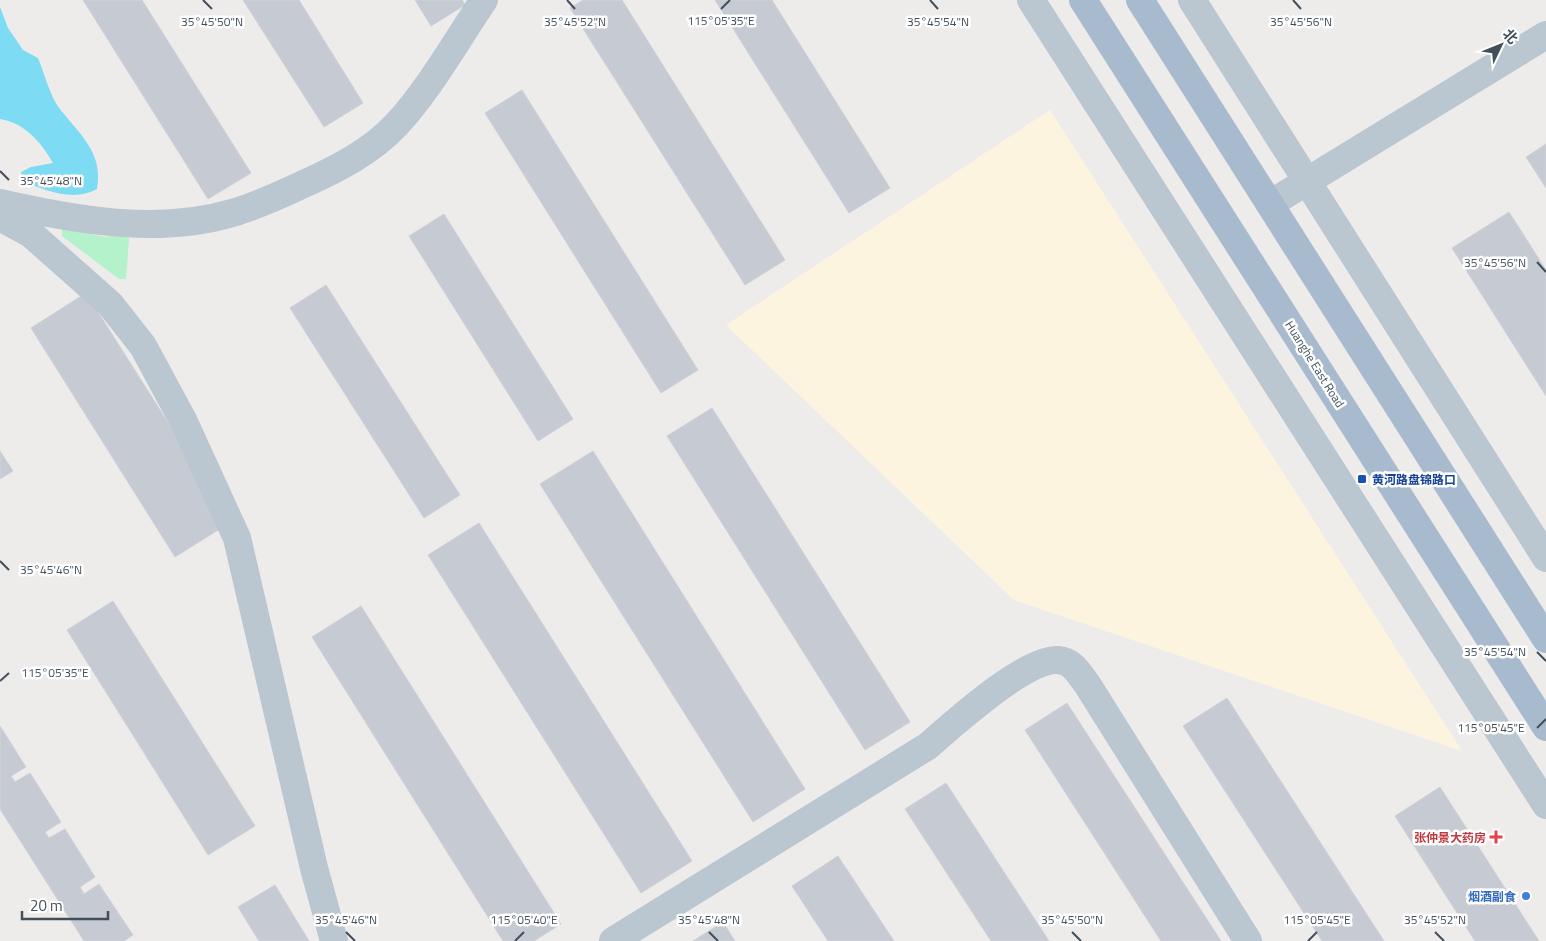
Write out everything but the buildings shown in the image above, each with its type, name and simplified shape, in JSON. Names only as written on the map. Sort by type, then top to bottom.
[{"type":"main road","name":"Huanghe East Road","points":[[1083,0],[1546,727]]},
{"type":"main road","points":[[1140,0],[1546,638]]},
{"type":"lane","points":[[0,203],[97,220],[172,224],[232,213],[295,188],[342,166],[371,147],[397,124],[432,78],[484,0]]},
{"type":"lane","points":[[1031,0],[1546,806]]},
{"type":"lane","points":[[1192,0],[1546,558]]},
{"type":"lane","points":[[1270,204],[1546,35]]},
{"type":"lane","points":[[0,217],[31,234],[110,304],[143,346],[188,431],[237,538],[314,868],[334,941]]},
{"type":"lane","points":[[613,941],[928,746],[968,710],[1038,663],[1059,660],[1073,666],[1087,684],[1248,941]]},
{"type":"shaded area","points":[[1050,110],[1462,751],[1014,600],[726,325]]},
{"type":"green space","points":[[62,229],[106,237],[120,230],[127,233],[129,239],[126,279],[119,279],[62,236]]},
{"type":"water","points":[[0,7],[8,28],[23,50],[38,58],[57,105],[93,153],[97,163],[97,189],[79,195],[60,194],[23,181],[21,172],[31,167],[53,163],[38,141],[25,129],[0,119]]},
{"type":"place","name":"黄河路盘锦路口","points":[[1362,479]]},
{"type":"place","name":"张仲景大药房","points":[[1496,837]]},
{"type":"place","name":"烟酒副食","points":[[1526,896]]}]
